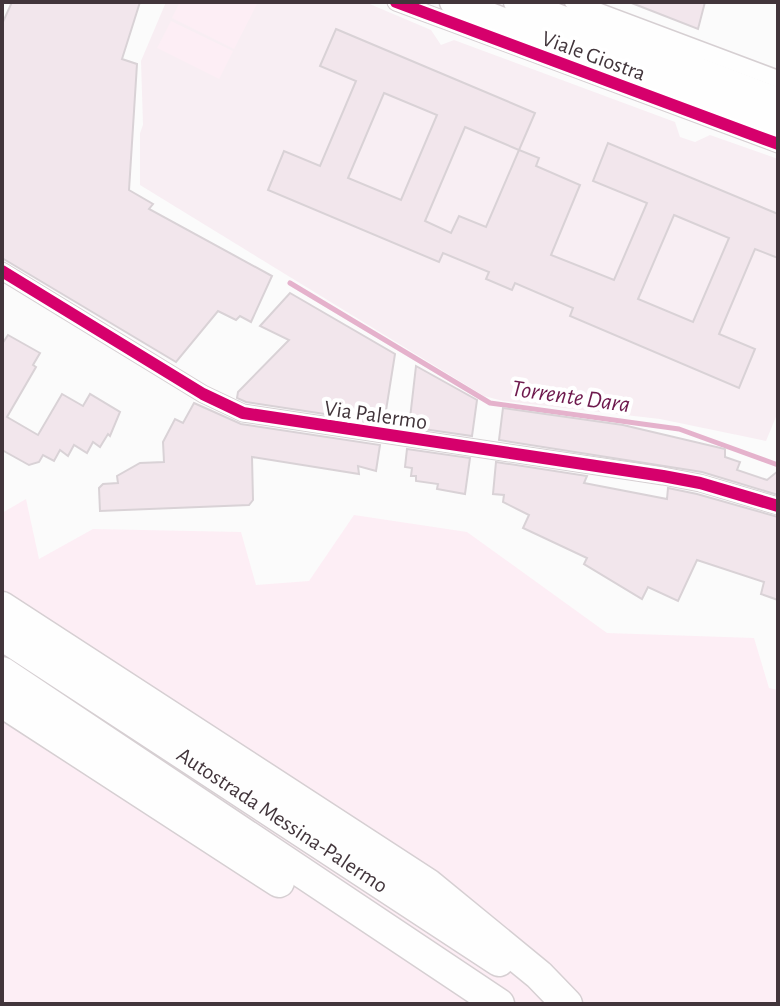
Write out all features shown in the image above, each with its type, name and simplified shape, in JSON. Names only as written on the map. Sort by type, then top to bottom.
[{"type":"highway","points":[[2,607],[428,884],[539,975],[566,1004]]},
{"type":"highway","name":"Autostrada Messina-Palermo","points":[[2,635],[566,1004]]},
{"type":"highway","name":"Autostrada Messina-Palermo","points":[[2,672],[499,1004]]},
{"type":"highway","points":[[2,702],[454,997],[470,1004]]},
{"type":"main road","name":"Viale Giostra","points":[[453,2],[778,125]]},
{"type":"main road","name":"Viale Giostra","points":[[517,2],[778,101]]},
{"type":"street","name":"Viale Giostra","points":[[396,2],[778,144]]},
{"type":"street","points":[[573,2],[778,79]]},
{"type":"street","name":"Via Palermo","points":[[2,271],[203,394],[243,413],[663,476],[700,483],[778,506]]},
{"type":"shaded area","points":[[166,2],[365,2],[431,30],[441,45],[454,40],[675,122],[680,137],[695,142],[710,135],[778,159],[778,412],[766,441],[660,419],[503,401],[484,396],[140,185],[140,133],[143,125],[141,61]]},
{"type":"shaded area","points":[[180,2],[258,2],[234,49],[172,18]]},
{"type":"shaded area","points":[[171,21],[233,51],[219,79],[157,48]]},
{"type":"shaded area","points":[[26,499],[39,559],[93,529],[241,532],[256,585],[309,581],[354,515],[467,532],[607,633],[754,638],[769,688],[778,690],[778,1004],[2,1004],[2,513]]},
{"type":"building","points":[[12,2],[140,2],[122,59],[137,64],[129,190],[153,204],[149,209],[272,276],[251,322],[240,316],[236,320],[218,311],[176,362],[2,258],[2,24]]},
{"type":"building","points":[[629,2],[705,2],[698,29]]},
{"type":"building","points":[[336,29],[535,113],[519,150],[539,158],[536,166],[580,185],[551,255],[614,280],[647,203],[593,181],[608,143],[778,214],[778,258],[755,249],[719,334],[755,349],[739,388],[570,316],[573,308],[515,283],[512,290],[486,279],[489,272],[443,253],[439,262],[268,190],[284,151],[320,166],[356,81],[320,66]],"holes":[[[384,93],[437,115],[401,200],[348,178]],[[465,127],[519,150],[486,227],[459,216],[451,233],[425,221]],[[674,215],[729,238],[693,322],[638,299]]]},
{"type":"building","points":[[290,293],[395,354],[384,423],[246,402],[237,398],[238,392],[289,340],[260,326]]},
{"type":"building","points":[[8,335],[40,353],[33,365],[36,367],[7,417],[38,435],[62,394],[83,406],[90,394],[120,412],[110,436],[108,434],[100,447],[93,442],[87,453],[74,445],[68,456],[60,450],[54,461],[43,455],[39,462],[29,465],[2,450],[2,344]]},
{"type":"building","points":[[416,366],[477,400],[472,436],[409,427]]},
{"type":"building","points":[[194,403],[241,424],[380,445],[376,471],[358,466],[359,474],[252,457],[253,500],[249,505],[100,511],[99,488],[103,484],[118,483],[117,476],[140,463],[164,462],[163,442],[175,419],[183,423]]},
{"type":"building","points":[[503,408],[623,425],[725,449],[725,457],[740,462],[737,470],[767,480],[778,471],[778,495],[702,472],[499,440]]},
{"type":"building","points":[[407,449],[470,458],[465,494],[437,489],[438,484],[416,481],[416,476],[411,476],[412,468],[405,467]]},
{"type":"building","points":[[496,462],[587,476],[584,483],[667,499],[668,488],[778,517],[778,600],[761,594],[764,582],[697,560],[678,601],[648,587],[642,599],[584,564],[587,558],[523,528],[529,515],[503,502],[504,495],[493,494]]},
{"type":"waterway","name":"Torrente Dara","points":[[290,283],[490,403],[679,429],[778,465]]},
{"type":"cycle path","points":[[396,2],[778,144]]},
{"type":"cycle path","points":[[2,271],[203,394],[243,413],[663,476],[700,483],[778,506]]}]
